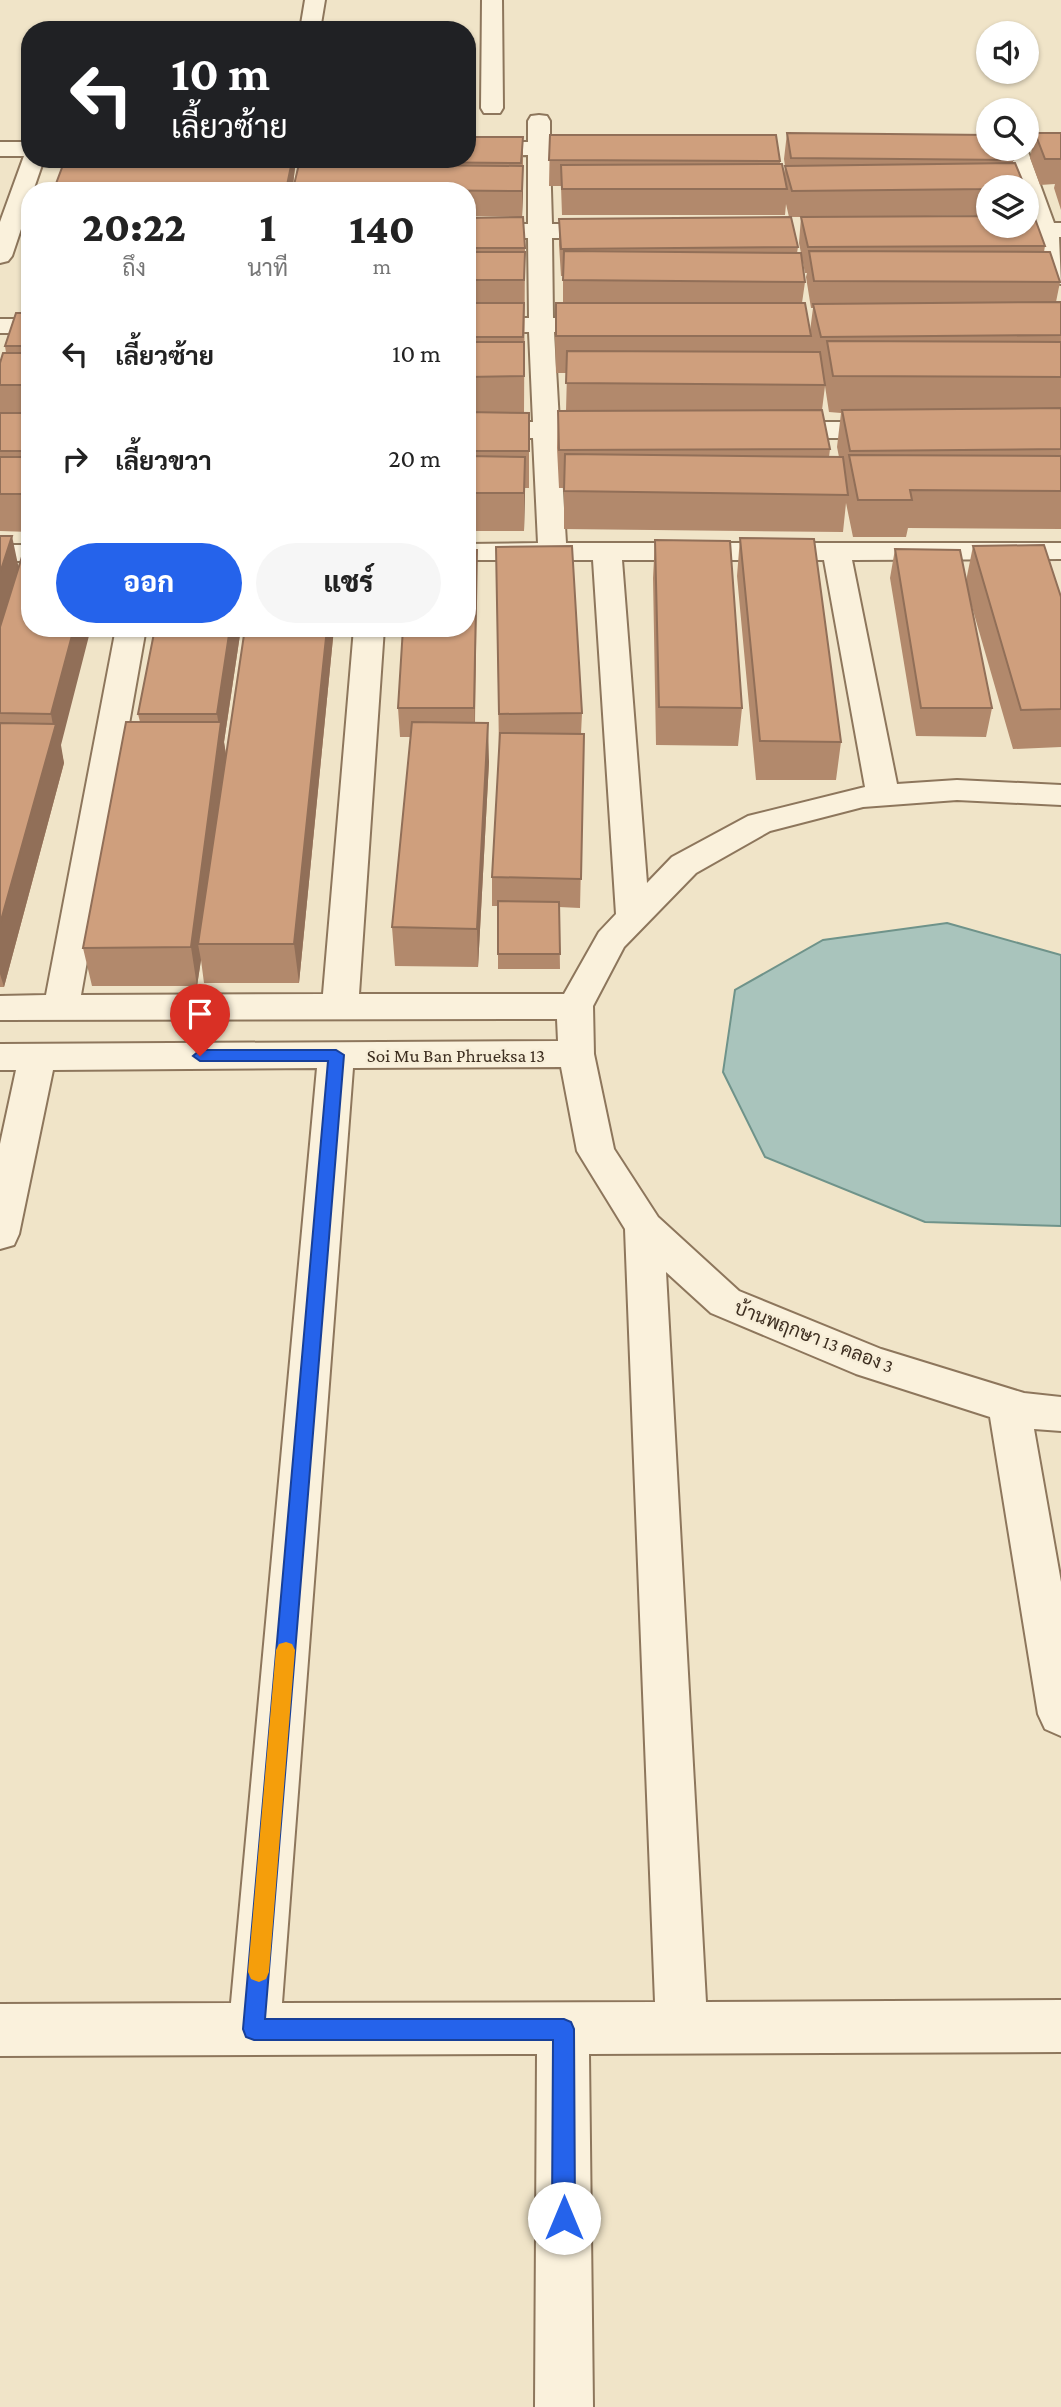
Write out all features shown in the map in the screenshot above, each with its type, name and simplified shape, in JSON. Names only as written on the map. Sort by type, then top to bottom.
[{"type":"street","points":[[312,21],[315,0]]},
{"type":"street","points":[[492,0],[492,108]]},
{"type":"street","points":[[540,121],[538,231],[552,552]]},
{"type":"street","points":[[476,149],[621,148]]},
{"type":"street","points":[[0,149],[21,149]]},
{"type":"street","points":[[1031,161],[1052,230],[1061,277]]},
{"type":"street","points":[[8,242],[21,199]]},
{"type":"street","points":[[961,230],[1052,230]]},
{"type":"street","points":[[476,231],[634,231]]},
{"type":"street","points":[[476,325],[637,324]]},
{"type":"street","points":[[0,326],[21,326]]},
{"type":"street","points":[[754,430],[922,429]]},
{"type":"street","points":[[476,430],[629,430]]},
{"type":"street","points":[[836,551],[883,796]]},
{"type":"street","points":[[476,552],[1061,551]]},
{"type":"street","points":[[607,552],[633,917]]},
{"type":"street","points":[[0,553],[21,553]]},
{"type":"street","points":[[61,1008],[129,637]]},
{"type":"street","points":[[340,1007],[368,637]]},
{"type":"street","name":"บ้านพฤกษา 13 คลอง 3","points":[[1061,795],[957,790],[863,797],[759,823],[684,865],[611,940],[575,1006],[576,1054],[596,1151],[644,1228],[725,1302],[870,1362],[1022,1410],[1061,1414]]},
{"type":"street","points":[[0,1008],[575,1006]]},
{"type":"street","name":"Soi Mu Ban Phrueksa 13","points":[[0,1057],[576,1054]]},
{"type":"street","points":[[254,2029],[336,1055]]},
{"type":"street","points":[[0,1234],[37,1057]]},
{"type":"street","points":[[644,1228],[682,2028]]},
{"type":"street","points":[[1009,1405],[1061,1714]]},
{"type":"street","points":[[0,2030],[1061,2026]]},
{"type":"street","points":[[564,2029],[564,2407]]},
{"type":"water","points":[[947,923],[1061,955],[1061,1226],[925,1222],[765,1157],[723,1072],[735,990],[823,940]]},
{"type":"building","points":[[787,133],[976,135],[976,160],[791,158]]},
{"type":"building","points":[[1039,133],[1061,133],[1061,159],[1045,159],[1039,143]]},
{"type":"building","points":[[550,135],[776,135],[780,161],[549,160]]},
{"type":"building","points":[[476,137],[523,137],[521,163],[476,163]]},
{"type":"building","points":[[1015,163],[1020,175],[976,175],[976,189],[792,191],[785,166]]},
{"type":"building","points":[[782,164],[787,189],[562,189],[561,165]]},
{"type":"building","points":[[523,166],[522,191],[476,191],[476,182],[295,182],[298,168]]},
{"type":"building","points":[[62,168],[291,168],[288,182],[57,182]]},
{"type":"building","points":[[976,216],[976,238],[1039,238],[1039,230],[1045,246],[808,247],[801,217]]},
{"type":"building","points":[[523,217],[525,248],[476,248],[476,218]]},
{"type":"building","points":[[791,217],[798,247],[561,249],[559,219]]},
{"type":"building","points":[[564,251],[801,253],[805,282],[563,280]]},
{"type":"building","points":[[809,251],[1050,252],[1060,282],[814,281]]},
{"type":"building","points":[[476,252],[525,252],[524,280],[476,280]]},
{"type":"building","points":[[1061,302],[1061,335],[821,337],[813,304]]},
{"type":"building","points":[[476,303],[524,303],[523,337],[476,337]]},
{"type":"building","points":[[556,303],[805,303],[811,336],[556,336]]},
{"type":"building","points":[[16,313],[21,313],[21,346],[5,346]]},
{"type":"building","points":[[827,341],[1061,342],[1061,377],[833,376]]},
{"type":"building","points":[[476,342],[524,342],[524,376],[476,377]]},
{"type":"building","points":[[567,351],[820,352],[825,385],[566,383]]},
{"type":"building","points":[[3,353],[21,353],[21,385],[0,385]]},
{"type":"building","points":[[1061,408],[1061,449],[850,451],[842,410]]},
{"type":"building","points":[[822,410],[830,449],[559,450],[558,411]]},
{"type":"building","points":[[476,412],[529,413],[529,451],[476,451]]},
{"type":"building","points":[[0,413],[21,413],[21,451],[0,451]]},
{"type":"building","points":[[565,454],[843,457],[848,495],[564,491]]},
{"type":"building","points":[[849,455],[1061,456],[1061,491],[910,490],[912,500],[858,500]]},
{"type":"building","points":[[476,456],[525,457],[524,493],[476,493]]},
{"type":"building","points":[[0,457],[21,457],[21,494],[0,494]]},
{"type":"building","points":[[0,536],[12,536],[0,573]]},
{"type":"building","points":[[740,538],[814,539],[841,742],[760,741]]},
{"type":"building","points":[[655,540],[730,541],[742,708],[659,707]]},
{"type":"building","points":[[1044,545],[1061,597],[1061,709],[1021,710],[973,546]]},
{"type":"building","points":[[572,546],[582,713],[499,714],[496,547]]},
{"type":"building","points":[[895,549],[960,550],[992,708],[921,708]]},
{"type":"building","points":[[21,560],[21,637],[72,637],[51,714],[0,713],[0,627]]},
{"type":"building","points":[[153,637],[229,637],[217,714],[138,714]]},
{"type":"building","points":[[244,637],[326,637],[294,944],[198,944]]},
{"type":"building","points":[[402,637],[475,637],[474,708],[398,708]]},
{"type":"building","points":[[126,722],[221,722],[191,947],[83,948]]},
{"type":"building","points":[[412,722],[488,723],[477,929],[392,927]]},
{"type":"building","points":[[0,723],[56,724],[0,924]]},
{"type":"building","points":[[500,733],[584,734],[581,879],[492,877]]},
{"type":"building","points":[[498,901],[559,902],[560,954],[498,954]]},
{"type":"slow traffic","points":[[259,1972],[286,1650]]},
{"type":"route","points":[[200,1056],[336,1055],[254,2029],[564,2029],[564,2218]]}]
